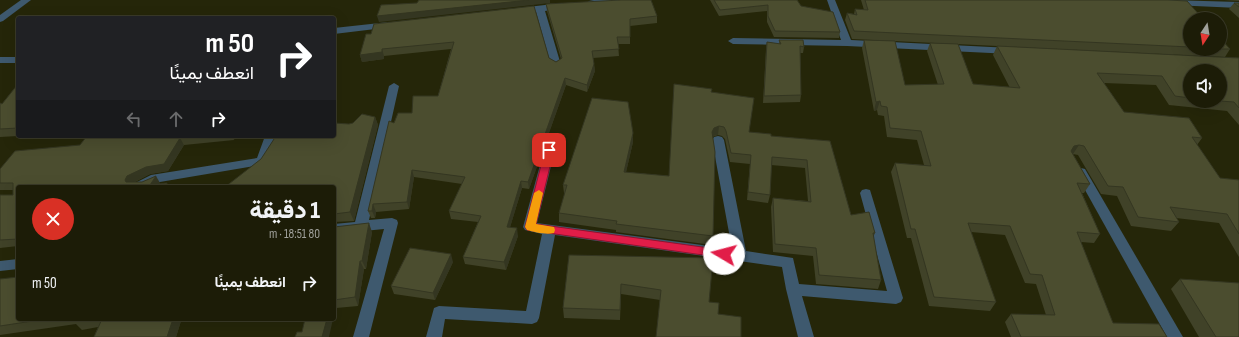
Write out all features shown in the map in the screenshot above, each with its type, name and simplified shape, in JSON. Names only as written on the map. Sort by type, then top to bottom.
[{"type":"street","points":[[0,19],[27,0]]},
{"type":"street","points":[[585,4],[615,0]]},
{"type":"street","points":[[831,0],[847,43]]},
{"type":"street","points":[[1163,2],[1239,5]]},
{"type":"street","points":[[508,12],[570,5]]},
{"type":"street","points":[[540,9],[556,65]]},
{"type":"street","points":[[336,31],[397,24]]},
{"type":"street","points":[[733,41],[847,43],[1020,51]]},
{"type":"street","points":[[0,60],[16,60]]},
{"type":"street","points":[[361,226],[394,86]]},
{"type":"street","points":[[140,185],[151,179],[262,161],[270,138]]},
{"type":"street","points":[[718,140],[740,256]]},
{"type":"street","points":[[549,150],[530,227],[788,262],[793,289],[806,337]]},
{"type":"street","points":[[1073,159],[1175,337]]},
{"type":"street","points":[[793,289],[896,298],[866,193]]},
{"type":"street","points":[[336,229],[392,223],[360,337]]},
{"type":"street","points":[[434,337],[439,312],[532,318],[549,230]]},
{"type":"street","points":[[0,266],[16,264]]},
{"type":"building","points":[[419,0],[529,0],[377,16],[381,5],[417,3]]},
{"type":"building","points":[[651,0],[657,16],[630,19],[630,37],[617,37],[619,49],[592,51],[594,64],[587,85],[565,78],[528,182],[521,181],[507,227],[517,228],[504,262],[463,257],[481,216],[449,211],[465,177],[412,170],[407,202],[373,204],[372,211],[368,211],[389,121],[394,123],[398,113],[412,113],[413,96],[438,96],[454,42],[382,49],[382,52],[360,55],[366,34],[371,34],[374,24],[534,6],[549,58],[556,62],[562,58],[546,4]]},
{"type":"building","points":[[714,0],[797,0],[801,6],[833,12],[840,32],[775,31],[768,16],[768,5],[720,10]]},
{"type":"building","points":[[865,0],[1168,0],[1187,1],[1197,12],[1183,12],[1183,47],[854,31],[847,13],[857,15],[855,9],[868,10]]},
{"type":"building","points":[[779,40],[803,40],[804,47],[800,46],[801,95],[764,96],[767,42],[781,44]]},
{"type":"building","points":[[864,40],[895,41],[905,85],[944,84],[930,43],[958,44],[973,84],[1020,88],[997,46],[1239,58],[1239,108],[1234,102],[1227,102],[1227,64],[1183,64],[1183,97],[1175,96],[1162,76],[1097,73],[1124,112],[1189,118],[1202,138],[1192,137],[1220,178],[1239,180],[1239,234],[1227,214],[1170,207],[1179,222],[1138,217],[1123,187],[1108,186],[1084,146],[1074,146],[1071,151],[1090,184],[1077,183],[1100,234],[1077,232],[1113,323],[1159,324],[1167,337],[1021,337],[1011,314],[1055,315],[1042,275],[1030,274],[1010,226],[968,223],[996,302],[934,297],[915,229],[911,229],[895,163],[931,166],[921,131],[890,128],[887,107],[881,106],[880,101],[876,102]]},
{"type":"building","points":[[674,84],[712,89],[711,92],[754,98],[749,132],[771,134],[771,136],[830,141],[851,215],[869,212],[875,233],[873,233],[881,280],[819,275],[816,248],[775,244],[773,198],[811,202],[807,160],[772,157],[770,195],[748,192],[751,155],[731,153],[724,127],[719,126],[714,128],[712,132],[715,152],[713,236],[616,224],[617,221],[559,213],[567,185],[563,185],[592,98],[628,102],[633,133],[624,172],[669,176]]},
{"type":"building","points":[[16,86],[16,128],[0,129],[0,103],[2,104]]},
{"type":"building","points":[[362,114],[375,117],[350,212],[336,214],[336,185],[228,185],[261,159],[275,138],[336,138],[336,123],[353,123]]},
{"type":"building","points":[[85,138],[180,138],[164,164],[146,167],[127,176],[125,180],[126,182],[142,182],[156,176],[150,185],[16,185],[16,239],[0,240],[0,195],[13,195],[13,183],[0,183],[0,169],[15,151],[80,145]]},
{"type":"building","points":[[167,183],[166,185],[150,185]]},
{"type":"building","points":[[369,223],[362,261],[360,261],[355,297],[336,300],[336,227]]},
{"type":"building","points":[[410,248],[451,254],[433,293],[391,286]]},
{"type":"building","points":[[569,255],[713,258],[709,302],[719,303],[718,314],[741,317],[741,337],[656,337],[661,290],[621,284],[620,310],[563,308]]},
{"type":"building","points":[[16,277],[16,321],[33,321],[0,326],[0,279]]},
{"type":"building","points":[[1180,279],[1239,283],[1239,337],[1216,337]]},
{"type":"building","points":[[101,321],[172,321],[167,337],[94,337]]},
{"type":"building","points":[[305,321],[326,321],[322,337],[295,337],[297,332],[302,332]]},
{"type":"slow traffic","points":[[539,193],[530,227],[550,230]]},
{"type":"route","points":[[549,150],[530,227],[724,254]]}]
